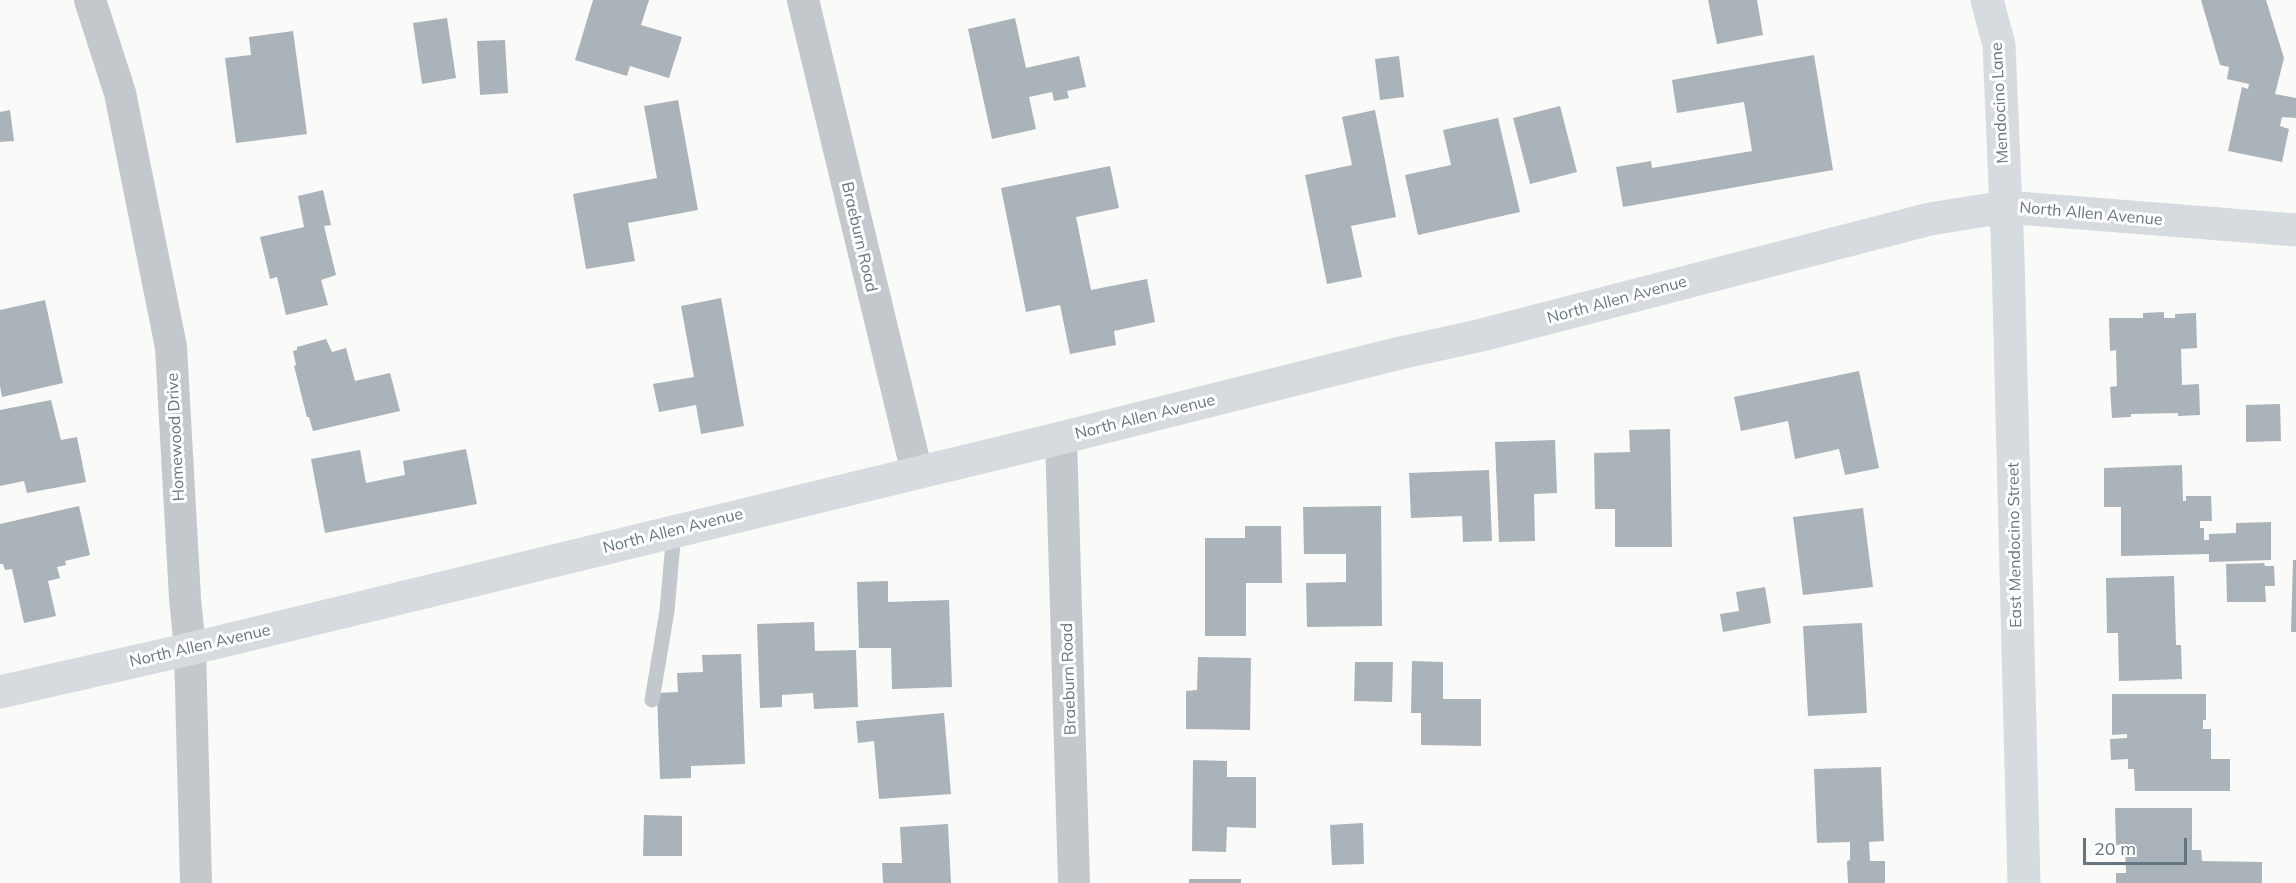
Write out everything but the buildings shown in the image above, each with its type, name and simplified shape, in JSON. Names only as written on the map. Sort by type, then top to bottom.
[{"type":"street","name":"Homewood Drive","points":[[90,0],[120,93],[171,347],[190,649],[196,883]]},
{"type":"street","name":"Braeburn Road","points":[[803,0],[917,473]]},
{"type":"street","name":"Mendocino Lane","points":[[1987,0],[1999,45],[2005,207]]},
{"type":"street","name":"North Allen Avenue","points":[[0,692],[190,649],[1061,438],[1400,353],[1482,335],[1930,219],[2005,207],[2296,230]]},
{"type":"street","name":"East Mendocino Street","points":[[2005,207],[2024,883]]},
{"type":"street","name":"Braeburn Road","points":[[1061,438],[1074,883]]},
{"type":"lane","points":[[652,700],[667,610],[674,531]]}]
